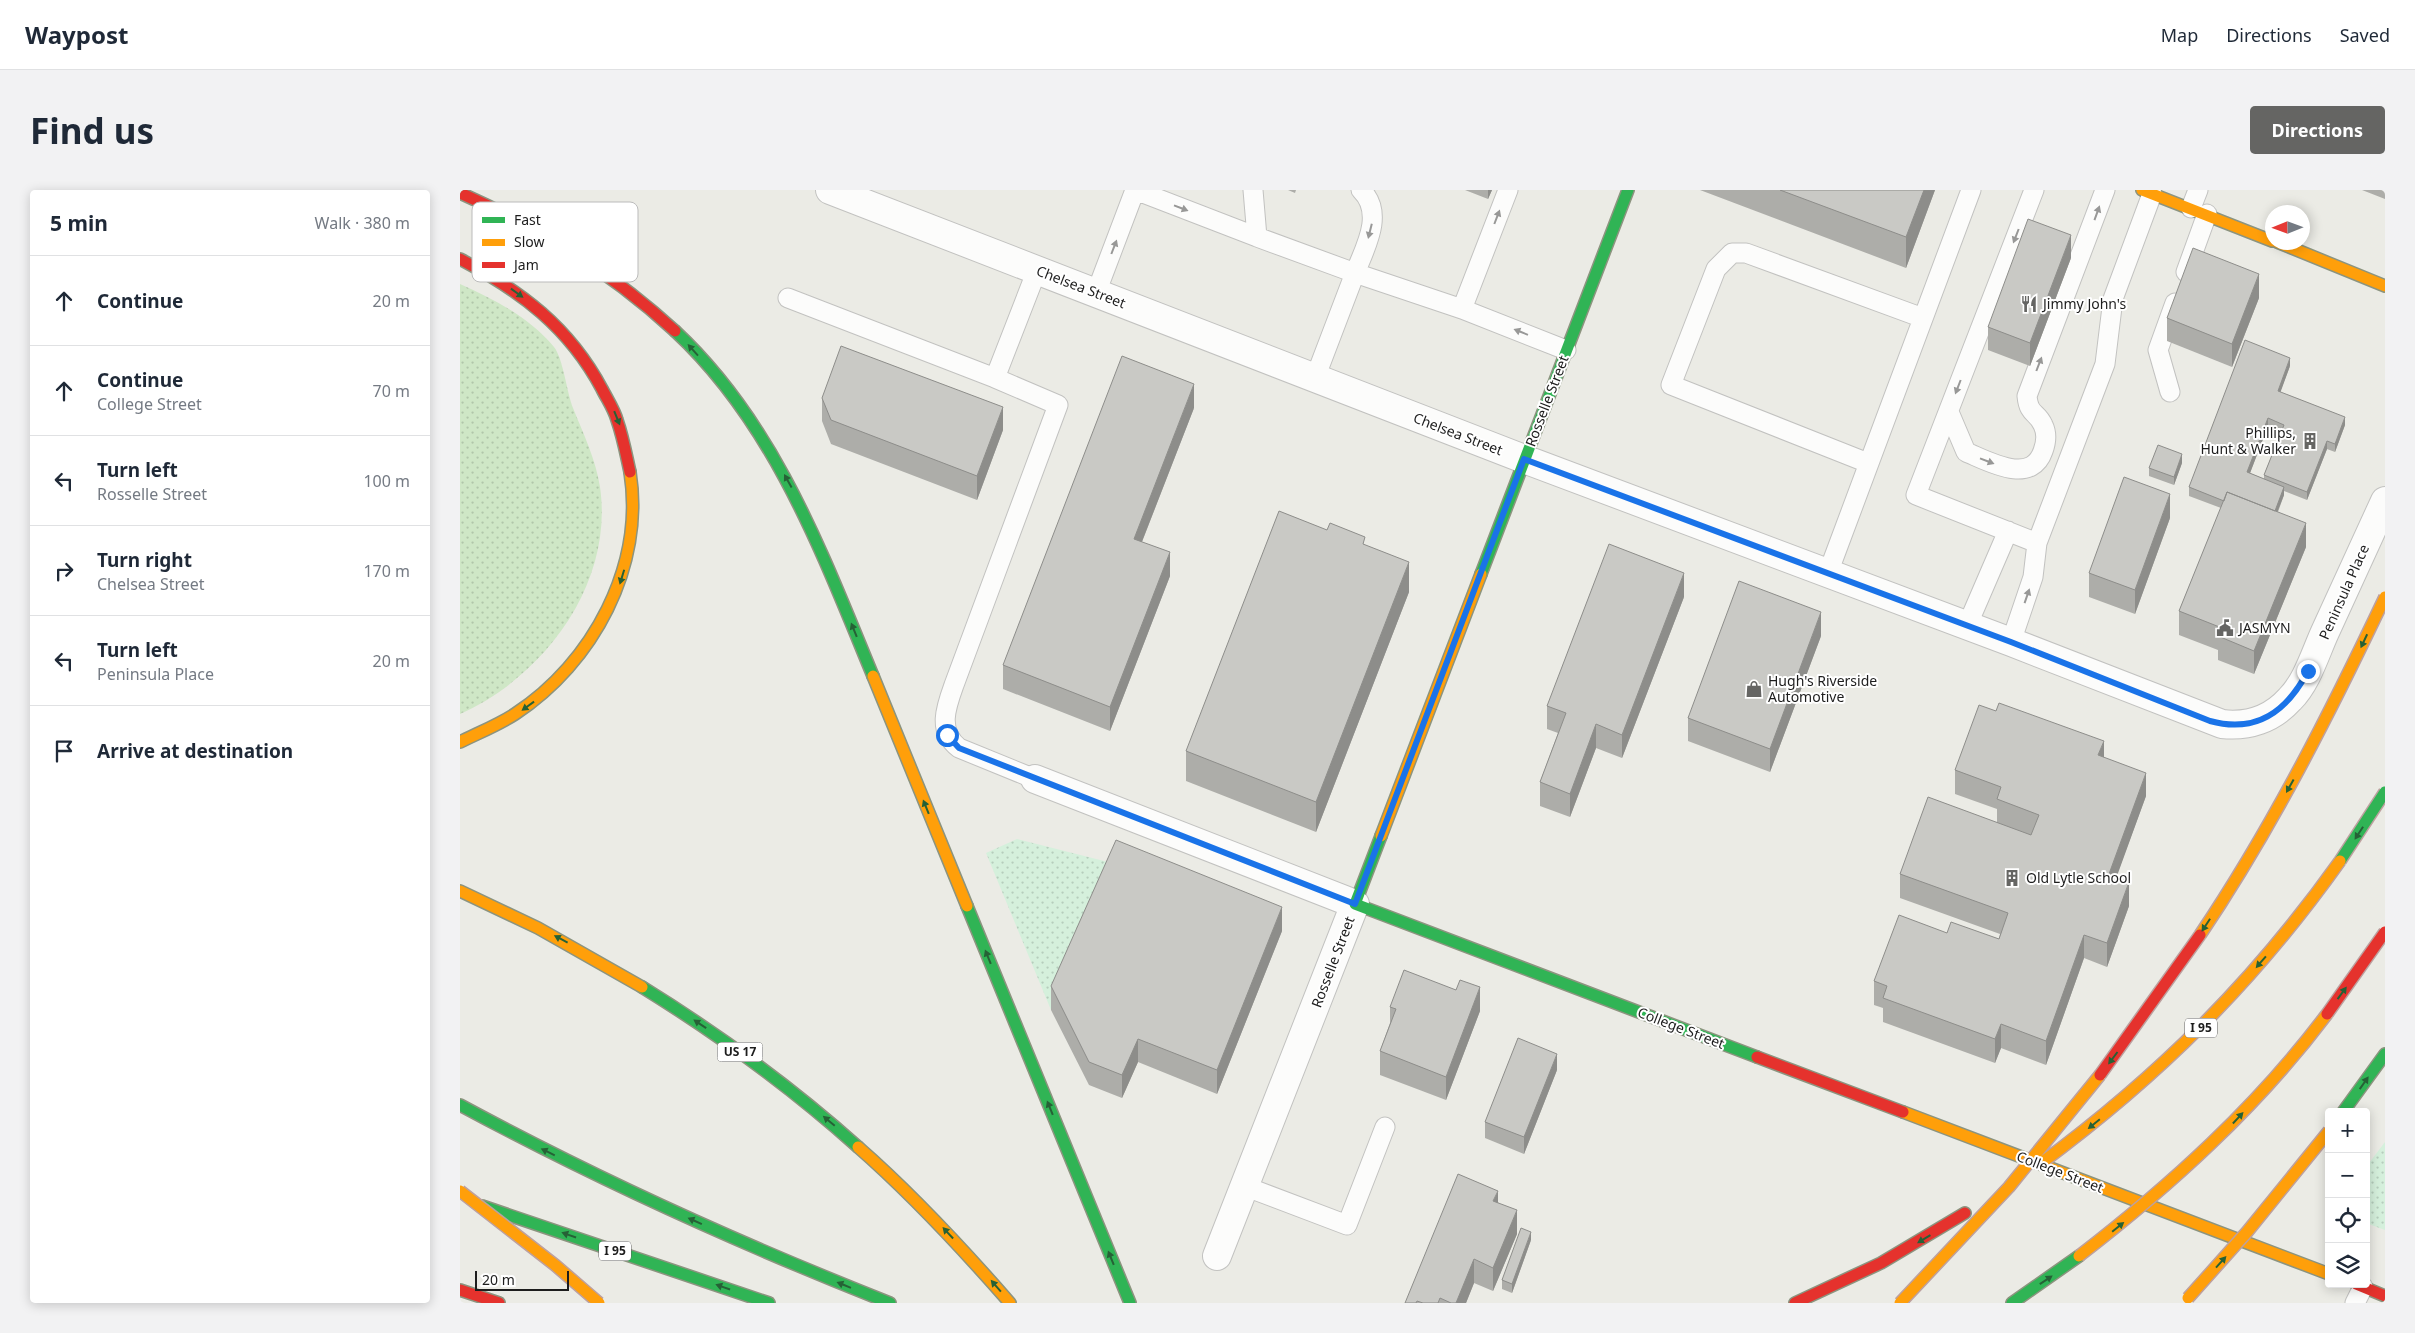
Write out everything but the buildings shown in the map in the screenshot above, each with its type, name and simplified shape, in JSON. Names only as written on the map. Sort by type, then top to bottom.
[{"type":"main road","name":"Rosselle Street","points":[[1355,904],[1628,190]]},
{"type":"main road","points":[[2147,192],[2265,238]]},
{"type":"main road","points":[[460,193],[480,202]]},
{"type":"main road","points":[[2297,250],[2385,286]]},
{"type":"main road","points":[[460,260],[472,266]]},
{"type":"main road","points":[[460,742],[495,727],[531,704],[563,676],[602,625],[620,584],[630,546],[633,503],[632,483],[626,442],[610,402],[588,362],[554,323],[536,307],[501,282]]},
{"type":"main road","points":[[616,282],[684,341],[720,382],[764,441],[797,498],[824,556],[1130,1303]]},
{"type":"main road","points":[[1900,1303],[1963,1237],[2027,1164],[2097,1078],[2165,987],[2228,892],[2286,795],[2339,694],[2385,597]]},
{"type":"main road","name":"I 95","points":[[1795,1303],[1881,1263],[1965,1213],[2080,1135],[2160,1067],[2202,1028],[2249,977],[2314,897],[2385,792]]},
{"type":"main road","name":"US 17","points":[[460,891],[545,931],[613,968],[754,1062],[795,1093],[880,1166],[924,1207],[981,1268],[1010,1303]]},
{"type":"main road","name":"College Street","points":[[1355,904],[2325,1272]]},
{"type":"main road","points":[[2012,1303],[2079,1256],[2142,1207],[2225,1132],[2300,1048],[2385,932]]},
{"type":"main road","points":[[2346,1108],[2385,1054]]},
{"type":"main road","points":[[460,1105],[534,1145],[669,1209],[798,1266],[890,1303]]},
{"type":"main road","points":[[2184,1301],[2247,1232],[2325,1136]]},
{"type":"main road","points":[[460,1191],[541,1254],[599,1303]]},
{"type":"main road","name":"I 95","points":[[460,1198],[769,1303]]},
{"type":"main road","points":[[460,1290],[499,1303]]},
{"type":"main road","points":[[2358,1292],[2385,1296]]},
{"type":"street","name":"Chelsea Street","points":[[830,190],[1524,459],[2011,642],[2210,721],[2233,726],[2258,721]]},
{"type":"street","name":"Peninsula Place","points":[[2258,721],[2282,708],[2300,686],[2385,500]]},
{"type":"street","name":"College Street","points":[[1035,779],[1355,904]]},
{"type":"street","name":"Rosselle Street","points":[[1217,1256],[1355,904]]},
{"type":"lane","points":[[1096,293],[1135,190],[1355,273],[1462,309],[1566,350]]},
{"type":"lane","points":[[1253,190],[1257,237]]},
{"type":"lane","points":[[1315,378],[1372,228],[1372,210],[1361,190]]},
{"type":"lane","points":[[1462,309],[1508,190]]},
{"type":"lane","points":[[1828,573],[1971,190]]},
{"type":"lane","points":[[2034,190],[1916,495],[2037,543]]},
{"type":"lane","points":[[1949,412],[1966,452],[2015,471],[2032,467],[2042,454],[2046,441],[2043,424],[2028,408],[2027,396],[2105,190]]},
{"type":"lane","points":[[2170,392],[2158,350],[2199,211],[2198,190]]},
{"type":"lane","points":[[2011,642],[2033,577],[2037,543],[2105,364],[2113,299],[2147,192]]},
{"type":"lane","points":[[1868,463],[1671,385],[1716,269],[1732,254],[1746,253],[1923,318]]},
{"type":"lane","points":[[995,378],[1036,270]]},
{"type":"lane","points":[[788,298],[1058,404],[954,684],[948,703],[945,728],[952,742],[959,748],[1035,779]]},
{"type":"lane","points":[[1967,626],[2008,531]]},
{"type":"lane","points":[[1244,1186],[1347,1225],[1385,1127]]},
{"type":"green space","points":[[460,284],[486,296],[523,318],[557,352],[571,402],[596,467],[600,487],[601,523],[596,558],[584,591],[567,622],[545,651],[520,676],[491,697],[460,714]]},
{"type":"green space","points":[[1017,839],[1116,864],[1051,1010],[986,853]]},
{"type":"green space","points":[[2385,1142],[2385,1230],[2370,1224],[2370,1162]]},
{"type":"traffic: fast","points":[[1481,574],[1628,190]]},
{"type":"traffic: fast","points":[[675,331],[710,367],[741,407],[768,449],[814,537],[873,676]]},
{"type":"traffic: fast","points":[[2340,861],[2385,792]]},
{"type":"traffic: fast","points":[[1381,836],[1355,904],[1757,1057]]},
{"type":"traffic: fast","points":[[967,906],[1130,1303]]},
{"type":"traffic: fast","points":[[642,987],[698,1023],[753,1062],[807,1103],[858,1147]]},
{"type":"traffic: fast","points":[[2346,1108],[2385,1054]]},
{"type":"traffic: fast","points":[[460,1105],[618,1185],[726,1235],[890,1303]]},
{"type":"traffic: fast","points":[[482,1206],[769,1303]]},
{"type":"traffic: fast","points":[[2012,1303],[2079,1256]]},
{"type":"traffic: slow","points":[[2142,190],[2265,238]]},
{"type":"traffic: slow","points":[[2297,250],[2385,286]]},
{"type":"traffic: slow","points":[[460,742],[515,714],[543,693],[568,668],[590,640],[607,609],[621,576],[629,542],[633,507],[630,472]]},
{"type":"traffic: slow","points":[[1381,836],[1481,574]]},
{"type":"traffic: slow","points":[[2200,935],[2276,812],[2343,684],[2385,597]]},
{"type":"traffic: slow","points":[[873,676],[967,906]]},
{"type":"traffic: slow","points":[[2040,1164],[2125,1097],[2202,1025],[2274,947],[2340,861]]},
{"type":"traffic: slow","points":[[460,891],[538,928],[642,987]]},
{"type":"traffic: slow","points":[[2079,1256],[2179,1173],[2242,1113],[2272,1081],[2327,1014]]},
{"type":"traffic: slow","points":[[1900,1303],[2009,1187],[2100,1075]]},
{"type":"traffic: slow","points":[[1903,1112],[2325,1272]]},
{"type":"traffic: slow","points":[[2188,1298],[2247,1232],[2325,1136]]},
{"type":"traffic: slow","points":[[858,1147],[937,1222],[1010,1303]]},
{"type":"traffic: slow","points":[[460,1191],[555,1265],[599,1303]]},
{"type":"traffic: jam","points":[[460,193],[479,202]]},
{"type":"traffic: jam","points":[[460,259],[472,266]]},
{"type":"traffic: jam","points":[[500,282],[542,313],[559,329],[589,367],[614,412],[630,472]]},
{"type":"traffic: jam","points":[[616,282],[675,331]]},
{"type":"traffic: jam","points":[[2327,1014],[2385,932]]},
{"type":"traffic: jam","points":[[2100,1075],[2200,935]]},
{"type":"traffic: jam","points":[[1757,1057],[1903,1112]]},
{"type":"traffic: jam","points":[[1795,1303],[1881,1263],[1965,1213]]},
{"type":"traffic: jam","points":[[2366,1288],[2385,1296]]},
{"type":"traffic: jam","points":[[460,1290],[499,1303]]},
{"type":"place","name":"Jimmy John's","points":[[2029,304]]},
{"type":"place","name":"Phillips, Hunt & Walker","points":[[2310,441]]},
{"type":"place","name":"JASMYN","points":[[2225,628]]},
{"type":"place","name":"Hugh's Riverside Automotive","points":[[1754,689]]},
{"type":"place","name":"Old Lytle School","points":[[2012,878]]},
{"type":"route","points":[[947,735],[959,748],[1355,904],[1524,459],[2011,642],[2210,721],[2233,726],[2258,721],[2271,715],[2292,698],[2308,671]]}]
